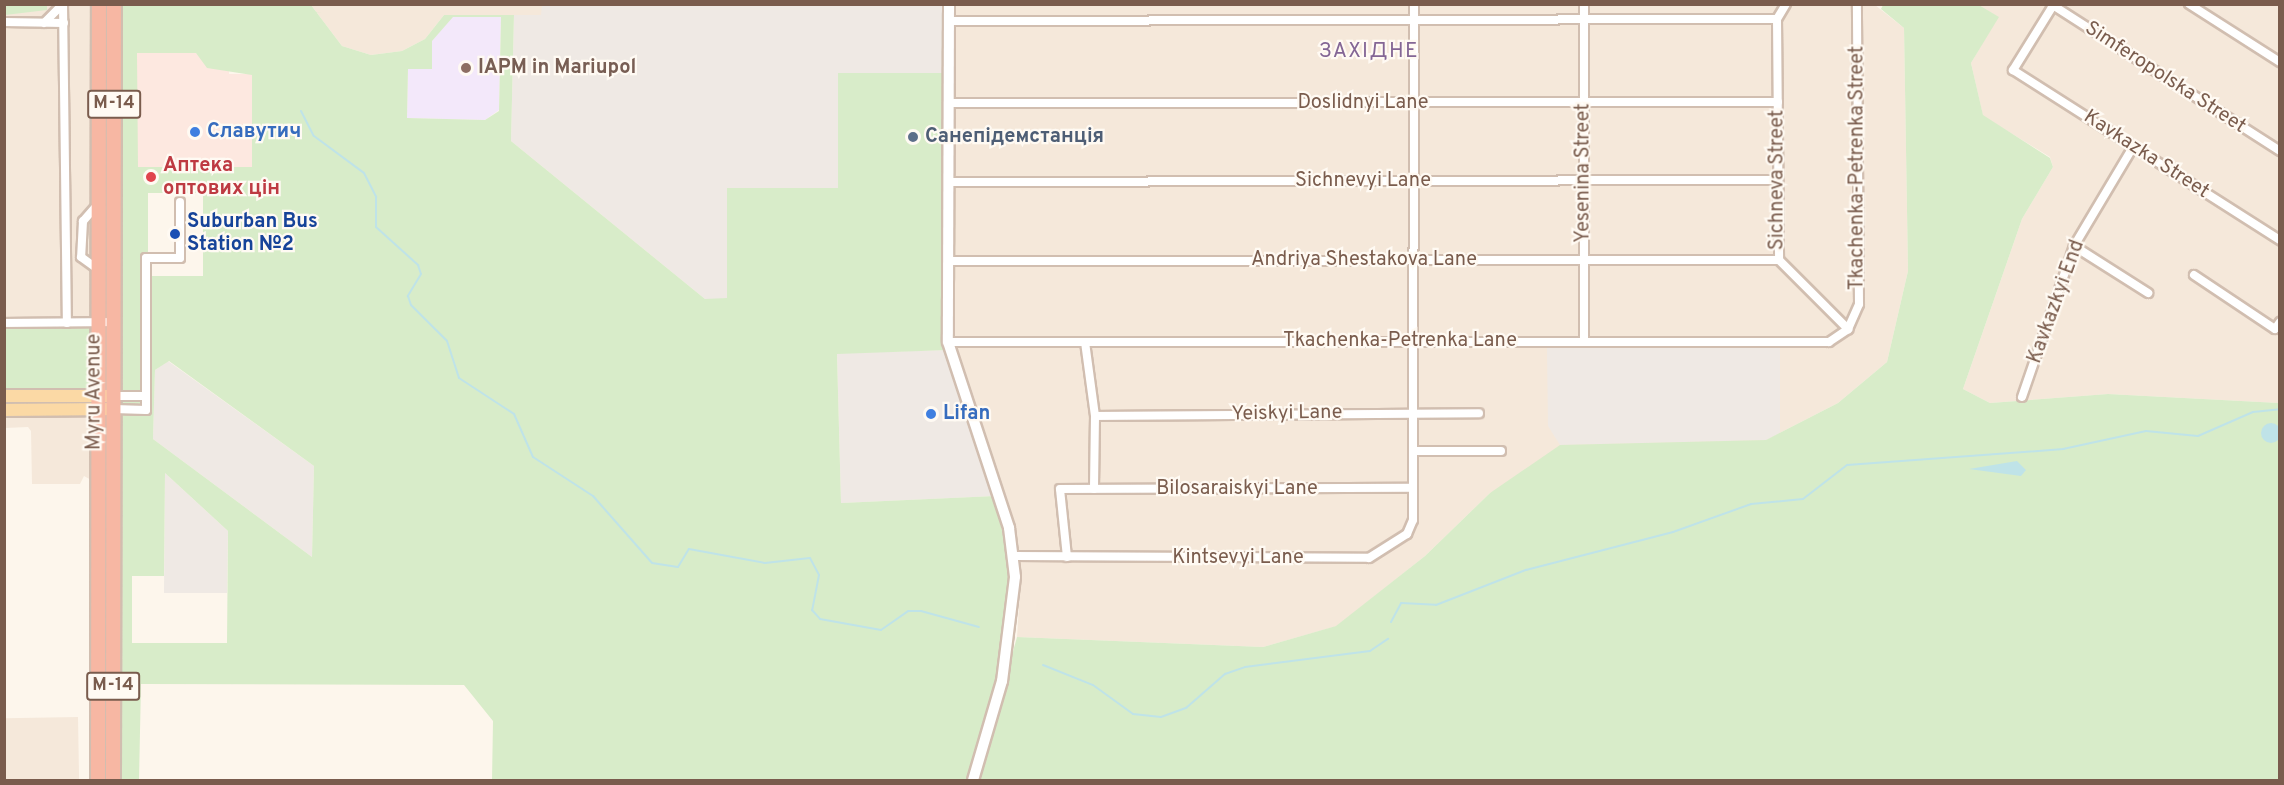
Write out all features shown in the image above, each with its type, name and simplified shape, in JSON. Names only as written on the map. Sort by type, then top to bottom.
[{"type":"highway","name":"Myru Avenue","points":[[98,780],[99,4]]},
{"type":"highway","name":"Myru Avenue","points":[[113,780],[114,4]]},
{"type":"highway","points":[[99,305],[114,305]]},
{"type":"highway","points":[[99,592],[113,592]]},
{"type":"main road","points":[[4,396],[114,403]]},
{"type":"main road","points":[[4,410],[99,403]]},
{"type":"street","points":[[44,23],[63,4],[67,322]]},
{"type":"street","points":[[92,4],[99,38]]},
{"type":"street","points":[[949,4],[948,342],[1015,556],[1010,641],[973,780]]},
{"type":"street","points":[[1413,488],[1414,4]]},
{"type":"street","name":"Yesenina Street","points":[[1584,4],[1584,341]]},
{"type":"street","points":[[949,21],[1777,19],[1786,4]]},
{"type":"street","name":"Tkachenka-Petrenka Street","points":[[1848,329],[1859,304],[1857,4]]},
{"type":"street","points":[[2189,4],[2280,62]]},
{"type":"street","name":"Kavkazka Street","points":[[2053,5],[2013,70],[2280,240]]},
{"type":"street","name":"Simferopolska Street","points":[[2053,5],[2280,151]]},
{"type":"street","name":"Sichneva Street","points":[[1777,19],[1779,260],[1848,329]]},
{"type":"street","points":[[4,22],[64,23]]},
{"type":"street","name":"Doslidnyi Lane","points":[[949,103],[1778,102]]},
{"type":"street","name":"Kavkazkyi End","points":[[2022,397],[2074,246],[2133,147]]},
{"type":"street","name":"Sichnevyi Lane","points":[[948,182],[1778,180]]},
{"type":"street","points":[[114,403],[146,410],[146,258],[180,258],[180,202]]},
{"type":"street","points":[[2074,246],[2148,293]]},
{"type":"street","name":"Andriya Shestakova Lane","points":[[948,261],[1779,260]]},
{"type":"street","points":[[99,271],[114,264]]},
{"type":"street","points":[[2194,275],[2277,325]]},
{"type":"street","points":[[4,323],[114,322]]},
{"type":"street","name":"Tkachenka-Petrenka Lane","points":[[948,342],[1829,342],[1848,329]]},
{"type":"street","points":[[1085,342],[1095,416],[1094,489]]},
{"type":"street","points":[[114,403],[146,396]]},
{"type":"street","name":"Yeiskyi Lane","points":[[1095,416],[1479,413]]},
{"type":"street","points":[[1413,451],[1501,451]]},
{"type":"street","name":"Kintsevyi Lane","points":[[1015,556],[1369,558],[1407,534],[1413,520],[1413,488]]},
{"type":"street","name":"Bilosaraiskyi Lane","points":[[1067,556],[1060,489],[1413,488]]},
{"type":"shaded area","points":[[4,5],[93,5],[93,319],[4,319]]},
{"type":"shaded area","points":[[311,5],[542,5],[542,15],[444,15],[425,39],[402,51],[371,55],[342,46]]},
{"type":"shaded area","points":[[542,5],[944,5],[944,73],[838,74],[838,188],[727,188],[727,299],[705,299],[511,141],[514,15],[541,15]]},
{"type":"shaded area","points":[[953,5],[1875,5],[1904,28],[1908,271],[1887,362],[1838,403],[1766,440],[1490,493],[1425,556],[1337,626],[1263,647],[1017,637],[1021,575],[1014,525],[961,366],[951,315]]},
{"type":"shaded area","points":[[1979,5],[2279,5],[2279,403],[2108,394],[1990,403],[1963,389],[2022,219],[2053,167],[2050,157],[1983,116],[1971,63],[1998,17]]},
{"type":"shaded area","name":"IAPM in Mariupol","points":[[453,16],[501,16],[499,110],[485,120],[407,118],[408,69]]},
{"type":"shaded area","name":"Славутич","points":[[137,53],[196,53],[229,68],[229,74],[252,74],[252,167],[137,167]]},
{"type":"shaded area","points":[[1547,347],[1780,347],[1780,433],[1766,440],[1560,445],[1548,426]]},
{"type":"shaded area","points":[[949,350],[995,496],[841,503],[837,353]]},
{"type":"shaded area","points":[[168,361],[314,466],[312,557],[153,439],[155,370]]},
{"type":"shaded area","points":[[4,410],[93,410],[93,481],[84,476],[80,484],[32,484],[31,431],[28,427],[5,428]]},
{"type":"shaded area","points":[[165,473],[228,531],[227,593],[164,593]]},
{"type":"shaded area","points":[[78,717],[79,780],[6,780],[5,718]]},
{"type":"green space","points":[[5,4],[47,5],[47,10],[5,15]]},
{"type":"green space","points":[[123,5],[311,5],[342,46],[371,55],[402,51],[425,39],[444,15],[514,15],[511,141],[705,299],[727,298],[727,188],[838,188],[838,73],[944,73],[949,350],[837,354],[841,503],[995,496],[1012,579],[998,680],[969,780],[492,780],[493,721],[464,685],[141,684],[139,780],[122,780]],"holes":[[[453,17],[501,17],[499,111],[485,120],[407,118],[408,69],[432,69],[432,41]],[[137,53],[196,53],[207,68],[252,75],[252,167],[138,167]],[[148,193],[203,193],[203,276],[148,276]],[[169,361],[314,466],[312,557],[153,439],[155,370]],[[165,473],[228,531],[227,643],[132,643],[132,576],[164,576]]]},
{"type":"green space","points":[[1883,5],[1979,5],[1999,17],[1971,63],[1983,115],[2050,158],[2053,167],[2022,219],[1963,389],[1990,403],[2108,394],[2279,403],[2279,780],[977,780],[1017,637],[1263,647],[1336,626],[1425,556],[1490,493],[1560,445],[1766,440],[1838,403],[1887,362],[1908,271],[1904,28],[1881,9]]},
{"type":"green space","points":[[4,326],[93,326],[93,391],[4,391]]},
{"type":"water","points":[[2271,423],[2278,426],[2281,433],[2278,440],[2271,443],[2264,440],[2261,433],[2264,426]]},
{"type":"water","points":[[2017,461],[2026,470],[2021,476],[1969,469]]},
{"type":"waterway","points":[[301,111],[314,136],[364,173],[376,197],[376,227],[418,265],[421,274],[408,296],[411,305],[447,341],[459,378],[514,414],[533,457],[593,496],[652,563],[678,567],[689,549],[765,563],[810,558],[819,575],[812,610],[820,619],[881,630],[908,611],[921,611],[979,627]]},
{"type":"waterway","points":[[1391,622],[1401,603],[1436,605],[1526,570],[1673,532],[1751,504],[1803,499],[1847,465],[2063,449],[2146,431],[2198,436],[2253,412],[2280,409]]},
{"type":"waterway","points":[[1043,665],[1093,685],[1133,714],[1161,717],[1186,708],[1225,674],[1245,667],[1370,651],[1388,639]]},
{"type":"place","name":"IAPM in Mariupol","points":[[466,68]]},
{"type":"place","name":"Славутич","points":[[195,132]]},
{"type":"place","name":"Санепідемстанція","points":[[913,137]]},
{"type":"place","name":"Аптека оптових цін","points":[[151,177]]},
{"type":"place","name":"Suburban Bus Station №2","points":[[175,234]]},
{"type":"place","name":"Lifan","points":[[931,414]]},
{"type":"district","name":"ЗАХІДНЕ","points":[[1369,52]]}]
